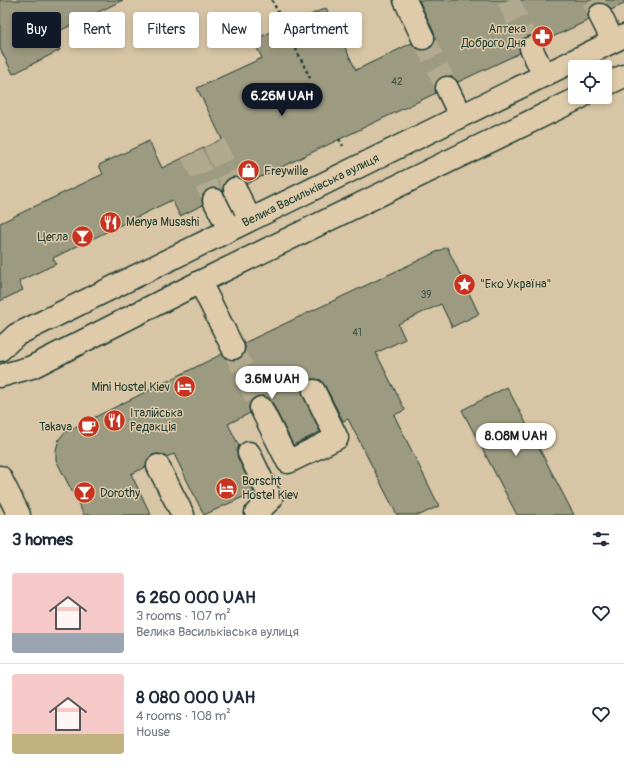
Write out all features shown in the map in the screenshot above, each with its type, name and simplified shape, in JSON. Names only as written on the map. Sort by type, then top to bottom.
[{"type":"main road","points":[[405,0],[423,38]]},
{"type":"main road","points":[[600,15],[618,38]]},
{"type":"main road","name":"Велика Васильківська вулиця","points":[[0,350],[16,335],[618,38]]},
{"type":"main road","points":[[531,48],[544,75]]},
{"type":"main road","points":[[612,82],[624,76]]},
{"type":"main road","points":[[447,88],[460,115]]},
{"type":"main road","points":[[0,376],[32,367],[200,282],[568,103]]},
{"type":"main road","points":[[236,189],[250,219]]},
{"type":"main road","points":[[214,200],[229,229]]},
{"type":"main road","points":[[200,282],[233,348]]},
{"type":"main road","points":[[261,408],[288,462],[337,438],[314,391]]},
{"type":"main road","points":[[249,452],[271,499],[256,513],[257,515]]},
{"type":"main road","points":[[158,466],[183,515]]},
{"type":"main road","points":[[0,477],[19,515]]},
{"type":"path","points":[[272,0],[311,80]]},
{"type":"path","points":[[340,140],[343,146]]},
{"type":"building","points":[[0,0],[123,0],[98,12],[69,12],[69,26],[61,30],[61,12],[12,12],[12,48],[59,48],[60,50],[13,74],[0,49]]},
{"type":"building","points":[[419,0],[624,0],[624,4],[611,10],[607,4],[595,4],[589,8],[589,20],[542,42],[538,38],[532,36],[525,37],[520,41],[520,53],[458,82],[454,78],[448,76],[441,77],[437,81],[435,87],[436,93],[246,184],[242,178],[230,178],[224,182],[223,192],[215,188],[208,189],[203,194],[203,205],[180,216],[172,200],[53,258],[56,264],[19,281],[23,290],[0,301],[0,223],[103,174],[99,165],[149,141],[162,168],[222,139],[197,88],[262,58],[257,48],[261,48],[261,36],[269,33],[269,48],[345,48],[356,70],[412,43],[416,48],[422,50],[428,49],[433,45],[435,39],[434,33]]},
{"type":"building","points":[[326,8],[328,12],[317,12]]},
{"type":"building","points":[[447,247],[479,314],[452,327],[441,304],[398,324],[405,339],[376,353],[405,410],[394,415],[439,506],[420,515],[397,515],[348,419],[343,421],[321,380],[314,379],[308,380],[304,384],[302,391],[320,432],[293,445],[272,402],[268,398],[262,396],[256,397],[251,401],[249,407],[250,413],[228,424],[239,446],[237,452],[238,458],[254,492],[204,515],[174,454],[166,457],[158,454],[153,455],[148,459],[146,467],[131,474],[151,515],[84,515],[56,460],[56,450],[59,439],[65,432],[222,354],[226,359],[238,359],[244,355],[244,343]]},
{"type":"building","points":[[507,387],[574,515],[517,515],[462,410]]},
{"type":"tunnel","points":[[508,0],[531,48]]},
{"type":"tunnel","points":[[593,0],[600,15]]},
{"type":"tunnel","points":[[423,38],[447,88]]},
{"type":"tunnel","points":[[214,143],[235,189]]},
{"type":"tunnel","points":[[192,154],[214,200]]},
{"type":"tunnel","points":[[233,348],[261,408]]},
{"type":"place","name":"Аптека Доброго Дня","points":[[542,36]]},
{"type":"place","name":"Freywille","points":[[248,171]]},
{"type":"place","name":"Menya Musashi","points":[[110,222]]},
{"type":"place","name":"Цегла","points":[[83,237]]},
{"type":"place","name":"\"Еко Україна\"","points":[[464,284]]},
{"type":"place","name":"Mini Hostel Kiev","points":[[185,387]]},
{"type":"place","name":"Італійська Редакція","points":[[114,420]]},
{"type":"place","name":"Takava","points":[[88,427]]},
{"type":"place","name":"Borscht Hostel Kiev","points":[[227,488]]},
{"type":"place","name":"Dorothy","points":[[85,493]]}]
